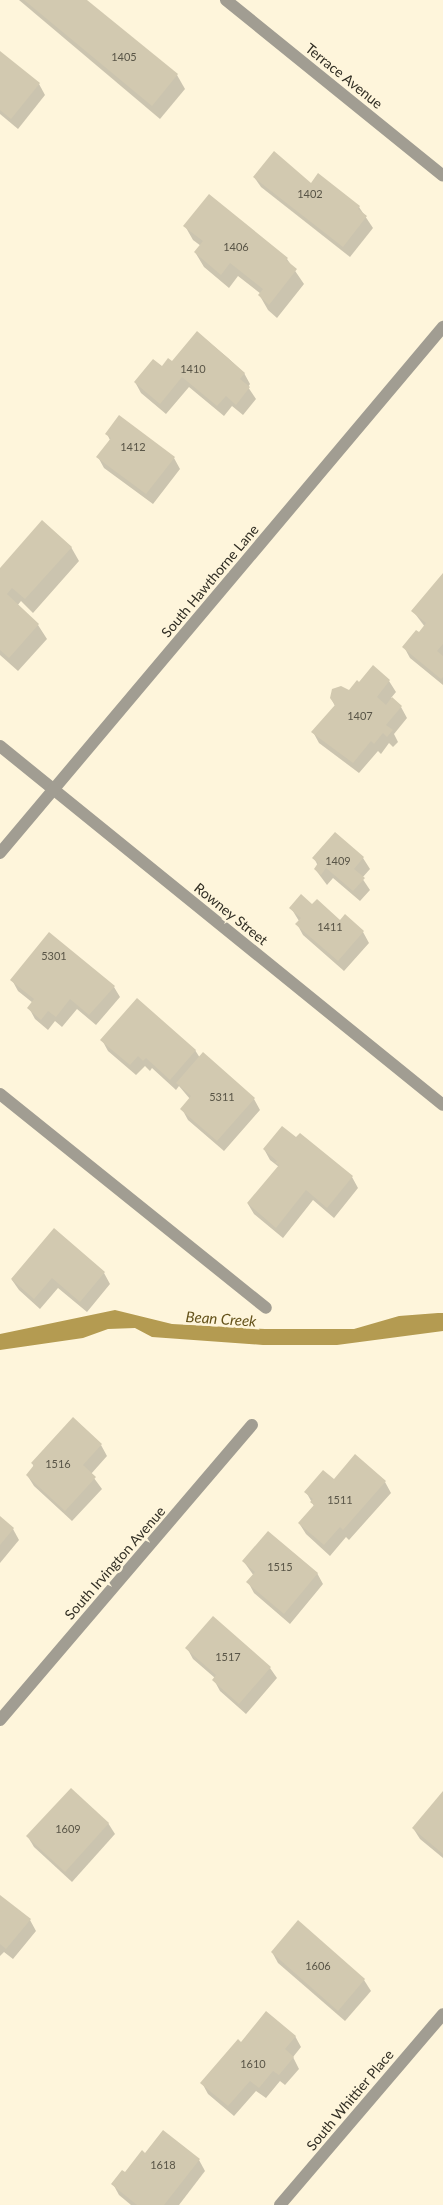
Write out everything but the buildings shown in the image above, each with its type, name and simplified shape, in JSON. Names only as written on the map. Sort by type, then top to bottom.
[{"type":"street","name":"Terrace Avenue","points":[[226,0],[443,176]]},
{"type":"street","name":"South Hawthorne Lane","points":[[0,853],[443,328]]},
{"type":"street","name":"Rowney Street","points":[[0,746],[443,1105]]},
{"type":"street","points":[[0,1094],[266,1308]]},
{"type":"street","name":"South Irvington Avenue","points":[[0,1720],[252,1425]]},
{"type":"street","name":"South Whittier Place","points":[[280,2205],[443,2014]]},
{"type":"shaded area","points":[[115,1310],[172,1324],[265,1329],[354,1329],[399,1316],[443,1313],[443,1331],[337,1345],[263,1345],[152,1337],[135,1328],[108,1329],[83,1338],[0,1350],[0,1334]]},
{"type":"water label","name":"Bean Creek","points":[[221,1319]]}]
